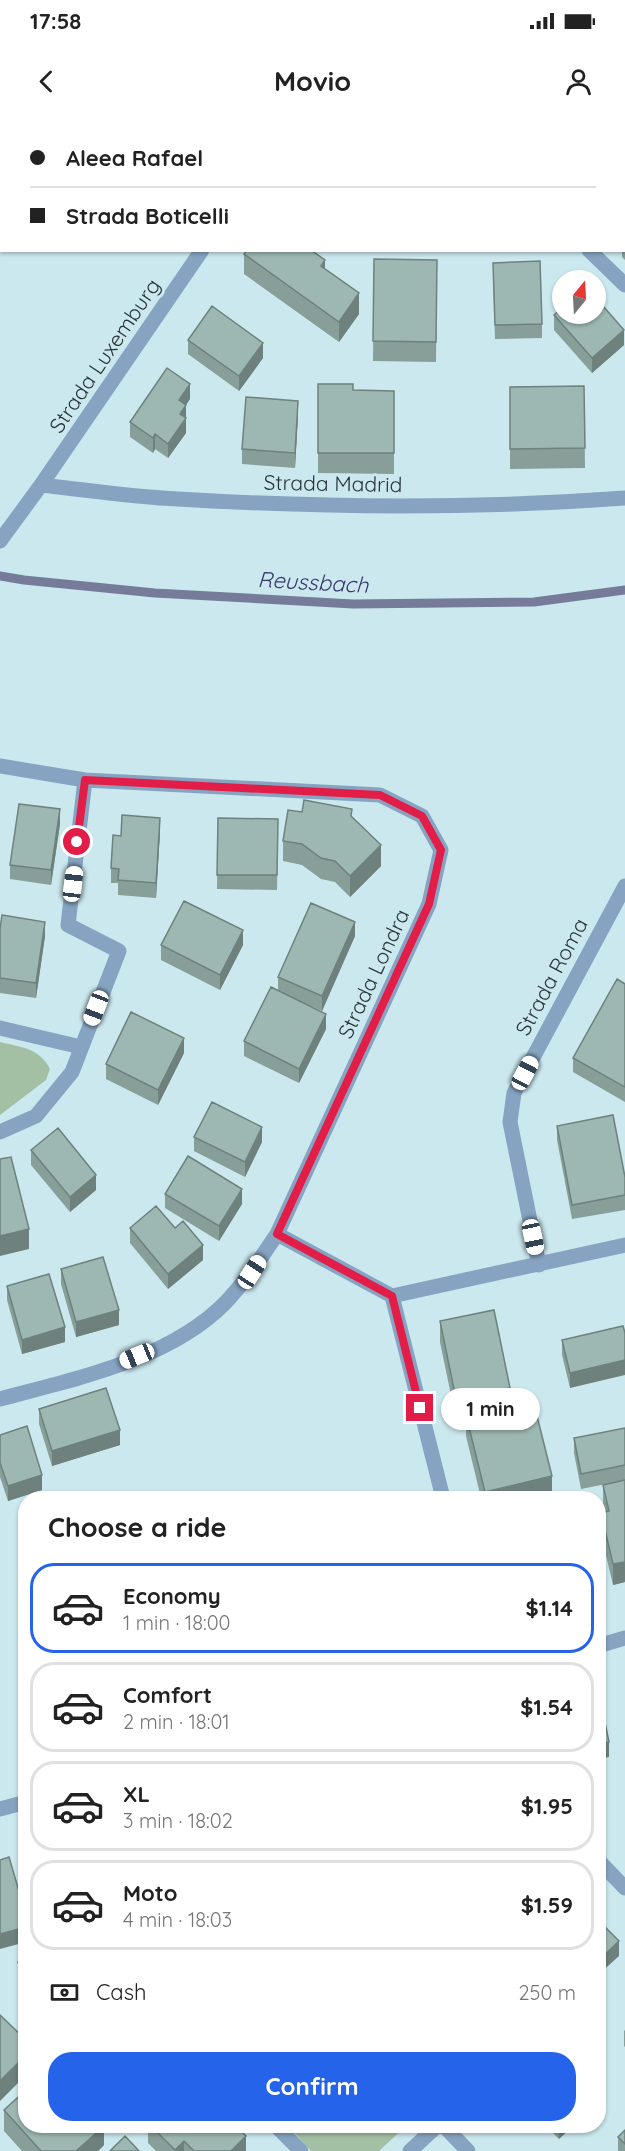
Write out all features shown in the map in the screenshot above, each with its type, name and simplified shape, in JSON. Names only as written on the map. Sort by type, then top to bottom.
[{"type":"street","name":"Strada Luxemburg","points":[[0,541],[201,252]]},
{"type":"street","points":[[591,252],[625,285]]},
{"type":"street","name":"Strada Madrid","points":[[41,485],[176,499],[359,507],[528,505],[625,498]]},
{"type":"street","name":"Strada Londra","points":[[0,766],[85,780],[380,795],[422,816],[441,850],[429,904],[277,1234],[252,1272],[223,1304],[192,1329],[157,1348],[98,1372],[0,1399]]},
{"type":"street","points":[[0,1132],[36,1116],[72,1072],[118,951],[68,925],[85,780]]},
{"type":"street","name":"Strada Roma","points":[[538,1265],[510,1122],[514,1094],[625,886]]},
{"type":"street","points":[[0,1028],[81,1047]]},
{"type":"street","points":[[277,1234],[392,1296],[625,1245]]},
{"type":"street","points":[[392,1296],[441,1491]]},
{"type":"street","points":[[606,1644],[625,1638]]},
{"type":"street","points":[[0,1809],[18,1804]]},
{"type":"street","points":[[606,1868],[625,1888]]},
{"type":"street","points":[[283,2133],[301,2151]]},
{"type":"street","points":[[410,2151],[429,2133]]},
{"type":"street","points":[[451,2133],[468,2151]]},
{"type":"green space","points":[[0,1042],[22,1047],[35,1053],[46,1062],[50,1069],[46,1080],[0,1115]]},
{"type":"green space","points":[[294,2133],[398,2133],[379,2151],[311,2151]]},
{"type":"building","points":[[246,252],[314,252],[325,260],[321,266],[359,293],[339,322],[244,254]]},
{"type":"building","points":[[374,259],[437,260],[436,342],[373,341]]},
{"type":"building","points":[[540,261],[542,324],[495,325],[493,263]]},
{"type":"building","points":[[212,306],[263,343],[239,376],[188,340]]},
{"type":"building","points":[[606,309],[624,330],[592,358],[562,324],[606,324]]},
{"type":"building","points":[[167,368],[190,384],[179,400],[186,405],[180,414],[186,418],[168,444],[155,434],[153,438],[130,422]]},
{"type":"building","points":[[318,384],[353,384],[353,390],[394,391],[394,453],[318,453]]},
{"type":"building","points":[[584,386],[585,448],[510,449],[510,387]]},
{"type":"building","points":[[246,397],[298,401],[295,453],[242,449]]},
{"type":"building","points":[[304,800],[352,809],[351,816],[381,845],[350,876],[335,861],[321,858],[302,844],[283,841],[288,810],[302,812]]},
{"type":"building","points":[[19,804],[60,809],[51,870],[10,865]]},
{"type":"building","points":[[122,815],[160,818],[156,883],[118,880],[119,869],[111,868],[113,835],[121,836]]},
{"type":"building","points":[[218,818],[278,819],[277,875],[217,875]]},
{"type":"building","points":[[184,901],[243,930],[220,975],[161,945]]},
{"type":"building","points":[[311,903],[355,922],[322,996],[278,977]]},
{"type":"building","points":[[2,915],[45,922],[36,983],[0,978]]},
{"type":"building","points":[[617,979],[625,984],[625,1087],[573,1058]]},
{"type":"building","points":[[271,987],[326,1014],[299,1069],[244,1041]]},
{"type":"building","points":[[131,1012],[184,1038],[158,1090],[106,1064]]},
{"type":"building","points":[[212,1102],[262,1127],[245,1162],[194,1137]]},
{"type":"building","points":[[613,1115],[625,1177],[625,1195],[572,1205],[557,1126]]},
{"type":"building","points":[[58,1128],[96,1175],[70,1197],[31,1150]]},
{"type":"building","points":[[188,1156],[242,1189],[219,1226],[165,1194]]},
{"type":"building","points":[[11,1157],[29,1229],[0,1236],[0,1159]]},
{"type":"building","points":[[156,1206],[175,1228],[183,1221],[203,1245],[168,1274],[130,1228]]},
{"type":"building","points":[[103,1257],[119,1310],[76,1322],[61,1269]]},
{"type":"building","points":[[49,1274],[65,1327],[22,1340],[7,1286]]},
{"type":"building","points":[[494,1310],[510,1388],[456,1399],[440,1321]]},
{"type":"building","points":[[623,1326],[625,1360],[570,1373],[562,1340]]},
{"type":"building","points":[[106,1388],[120,1430],[52,1451],[39,1409]]},
{"type":"building","points":[[533,1400],[552,1476],[485,1491],[466,1415]]},
{"type":"building","points":[[27,1426],[42,1475],[8,1486],[0,1463],[0,1435]]},
{"type":"building","points":[[625,1428],[625,1465],[581,1474],[574,1438]]},
{"type":"building","points":[[625,1480],[625,1562],[613,1564],[606,1534],[606,1512],[609,1511],[603,1485]]},
{"type":"building","points":[[606,1727],[609,1742],[606,1743]]},
{"type":"building","points":[[9,1857],[18,1888],[18,1929],[0,1934],[0,1860]]},
{"type":"building","points":[[606,1928],[619,1941],[606,1953]]},
{"type":"building","points":[[0,2015],[18,2032],[18,2063],[0,2081]]},
{"type":"building","points":[[18,2097],[18,2126],[4,2110]]},
{"type":"building","points":[[625,2130],[625,2144],[618,2137]]},
{"type":"building","points":[[25,2133],[96,2133],[76,2151],[41,2151]]},
{"type":"building","points":[[158,2133],[243,2133],[246,2136],[231,2151],[194,2151],[184,2141],[175,2150]]},
{"type":"building","points":[[125,2136],[139,2151],[110,2151]]},
{"type":"waterway","name":"Reussbach","points":[[0,576],[155,593],[353,604],[534,602],[625,590]]},
{"type":"route","points":[[77,842],[85,780],[380,795],[422,816],[441,850],[429,904],[277,1234],[392,1296],[420,1408]]}]
